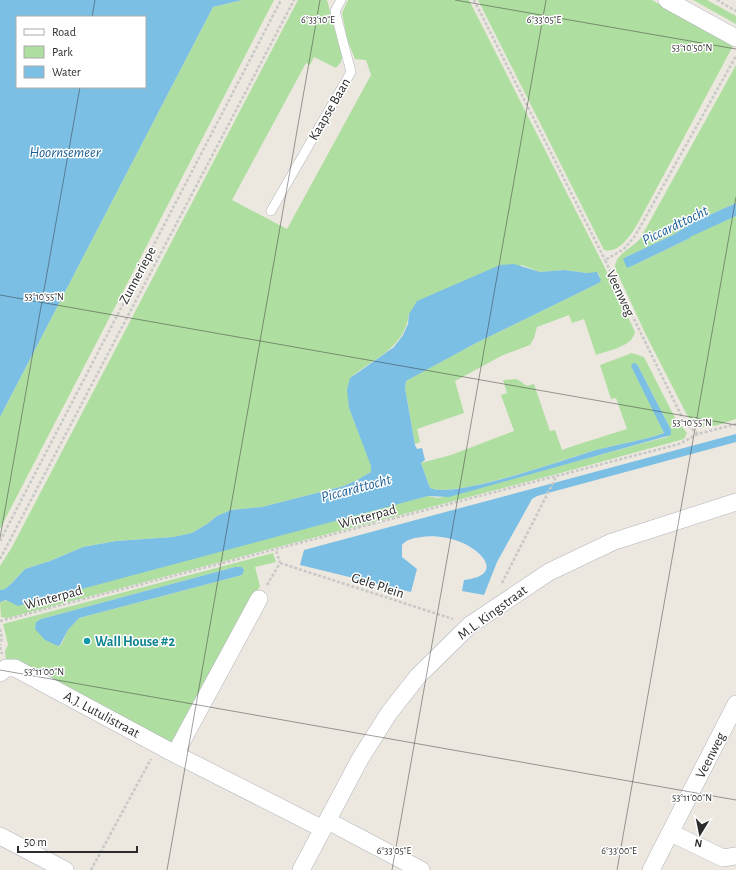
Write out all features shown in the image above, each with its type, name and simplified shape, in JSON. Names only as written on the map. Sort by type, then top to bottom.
[{"type":"street","points":[[667,0],[736,38]]},
{"type":"street","name":"M.L. Kingstraat","points":[[301,870],[360,758],[389,713],[418,676],[470,625],[549,572],[612,542],[736,502]]},
{"type":"street","points":[[176,754],[259,599]]},
{"type":"street","name":"A.J. Lutulistraat","points":[[3,671],[15,668],[176,754],[326,825]]},
{"type":"street","name":"Veenweg","points":[[651,870],[736,704]]},
{"type":"street","points":[[326,825],[421,870]]},
{"type":"street","points":[[670,833],[723,858],[736,856]]},
{"type":"street","points":[[0,836],[65,870]]},
{"type":"lane","name":"Kaapse Baan","points":[[271,211],[351,72],[335,11],[341,0]]},
{"type":"path","points":[[0,541],[281,0]]},
{"type":"path","name":"Zunneriepe","points":[[0,559],[294,0]]},
{"type":"path","points":[[474,0],[605,260]]},
{"type":"path","points":[[717,0],[736,10]]},
{"type":"path","name":"Veenweg","points":[[698,434],[686,424],[681,416],[605,260],[624,249],[635,236],[736,56]]},
{"type":"path","name":"Winterpad","points":[[0,622],[679,444],[698,434],[736,424]]},
{"type":"path","points":[[500,586],[556,476]]},
{"type":"path","points":[[259,599],[280,563],[276,550]]},
{"type":"path","name":"Gele Plein","points":[[280,563],[470,625]]},
{"type":"path","points":[[0,629],[2,638],[0,645]]},
{"type":"path","points":[[91,870],[159,744]]},
{"type":"green space","points":[[242,0],[274,0],[0,529],[0,417],[213,7]]},
{"type":"green space","points":[[298,0],[327,0],[342,57],[341,62],[336,68],[314,57],[310,65],[306,63],[232,200],[287,229],[371,75],[366,60],[355,59],[347,39],[342,13],[348,0],[469,0],[609,276],[635,332],[633,337],[625,345],[596,355],[584,319],[572,323],[569,315],[537,327],[530,345],[503,355],[455,381],[464,413],[417,429],[420,442],[415,444],[405,388],[406,381],[476,343],[599,283],[600,277],[598,273],[564,270],[540,272],[522,265],[409,314],[406,326],[394,345],[387,352],[350,378],[349,408],[372,466],[371,472],[344,486],[262,507],[231,510],[217,516],[192,533],[173,537],[116,541],[83,547],[50,561],[25,569],[5,589],[0,590],[0,566],[12,547]]},
{"type":"green space","points":[[478,0],[652,0],[733,46],[638,223],[632,233],[620,246],[615,249],[604,250]]},
{"type":"green space","points":[[693,0],[707,0],[736,16],[736,24]]},
{"type":"green space","points":[[736,65],[736,203],[694,222],[673,235],[626,257],[630,267],[690,238],[689,237],[736,216],[736,419],[716,426],[703,427],[697,425],[687,415],[646,335],[615,268],[621,255],[640,239]]},
{"type":"green space","points":[[632,353],[644,357],[675,418],[687,433],[684,439],[557,474],[7,618],[1,617],[0,602],[428,496],[438,498],[667,437],[671,430],[637,364],[632,364],[664,433],[596,450],[485,483],[443,490],[430,488],[421,463],[451,455],[514,431],[501,395],[507,393],[503,380],[517,379],[527,386],[534,384],[550,431],[555,430],[562,450],[627,429],[616,398],[611,399],[600,365]]},
{"type":"green space","points":[[273,553],[276,562],[255,567],[260,586],[175,746],[6,660],[5,651],[8,645],[3,624]],"holes":[[[235,567],[242,575],[79,618],[68,630],[61,645],[58,646],[36,622],[41,619]]]},
{"type":"water","name":"Hoornsemeer","points":[[0,0],[242,0],[213,7],[0,417]]},
{"type":"water","points":[[736,203],[736,216],[627,268],[623,259],[626,257],[673,235],[694,222]]},
{"type":"water","name":"Piccardttocht","points":[[514,264],[540,272],[564,270],[587,273],[597,272],[601,280],[599,283],[476,343],[406,381],[405,388],[415,445],[417,449],[422,448],[425,460],[421,463],[430,488],[443,490],[485,483],[537,469],[596,450],[664,433],[631,366],[633,363],[637,364],[671,430],[671,435],[449,497],[428,496],[18,606],[6,600],[0,602],[0,590],[5,589],[25,569],[50,561],[83,547],[116,541],[173,537],[192,533],[217,516],[231,510],[262,507],[344,486],[371,472],[371,466],[349,408],[347,390],[350,378],[394,347],[403,335],[408,324],[409,314],[417,301],[500,265]]},
{"type":"water","points":[[736,434],[736,442],[537,496],[532,499],[497,562],[484,595],[462,591],[464,580],[475,578],[483,574],[486,570],[484,559],[479,553],[463,543],[443,537],[427,536],[416,538],[408,540],[402,545],[402,557],[417,569],[411,592],[300,565],[304,550]]},
{"type":"water","points":[[235,567],[242,567],[244,570],[242,575],[79,618],[68,630],[58,646],[45,640],[35,629],[36,622],[41,619]]},
{"type":"place","name":"Wall House #2","points":[[87,641]]}]
